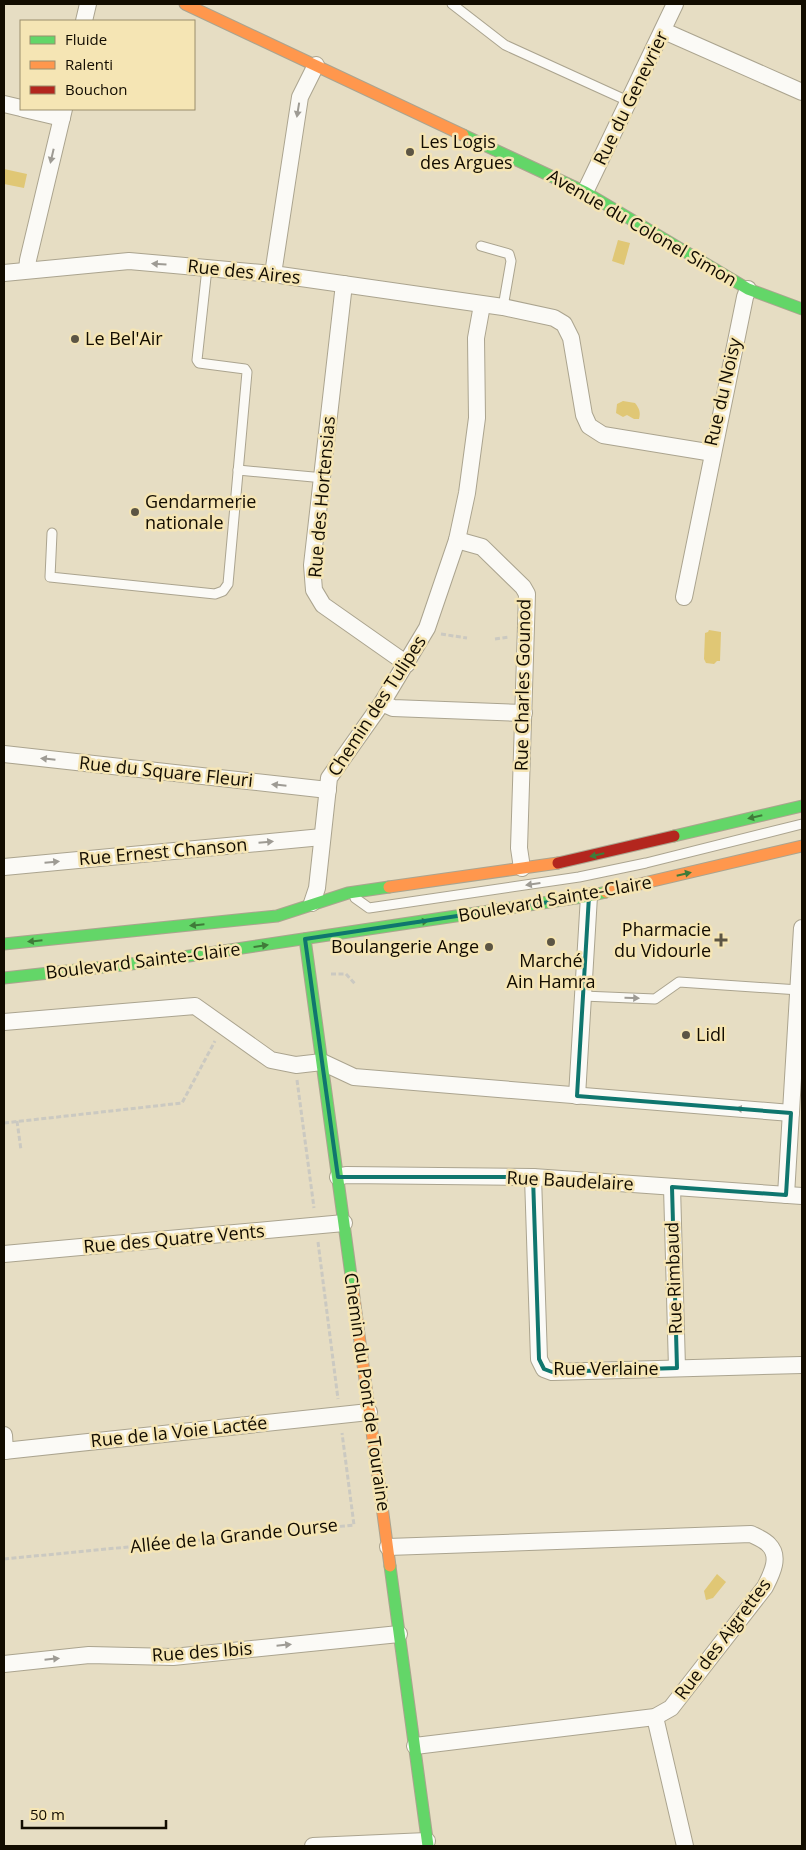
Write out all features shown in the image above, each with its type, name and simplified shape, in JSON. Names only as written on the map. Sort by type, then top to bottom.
[{"type":"main road","name":"Avenue du Colonel Simon","points":[[184,4],[585,192],[748,289],[802,309]]},
{"type":"main road","name":"Boulevard Sainte-Claire","points":[[4,944],[277,916],[309,915],[348,892],[566,862],[802,806]]},
{"type":"main road","name":"Boulevard Sainte-Claire","points":[[4,978],[149,962],[589,896],[802,846]]},
{"type":"main road","points":[[305,938],[309,915]]},
{"type":"main road","points":[[277,916],[281,943]]},
{"type":"main road","name":"Chemin du Pont de Touraine","points":[[305,938],[428,1844]]},
{"type":"street","points":[[84,20],[88,4]]},
{"type":"street","name":"Rue du Genevrier","points":[[585,192],[664,31],[675,4]]},
{"type":"street","points":[[664,31],[802,92]]},
{"type":"street","points":[[273,274],[300,97],[316,66]]},
{"type":"street","points":[[4,104],[20,107]]},
{"type":"street","points":[[27,270],[63,113],[39,110]]},
{"type":"street","name":"Rue des Aires","points":[[4,273],[129,262],[273,274],[482,304]]},
{"type":"street","name":"Rue des Hortensias","points":[[344,284],[324,478],[312,565],[314,590],[323,605],[406,664]]},
{"type":"street","name":"Rue du Noisy","points":[[482,304],[554,318],[564,324],[570,338],[584,415],[589,426],[602,435],[713,453],[744,297],[748,289]]},
{"type":"street","name":"Chemin des Tulipes","points":[[309,915],[317,888],[329,778],[382,703],[427,628],[457,540],[468,493],[477,418],[476,338],[482,304]]},
{"type":"street","points":[[684,597],[713,453]]},
{"type":"street","name":"Rue Charles Gounod","points":[[457,540],[482,547],[523,587],[526,594],[519,848],[522,868]]},
{"type":"street","points":[[382,703],[393,708],[524,713]]},
{"type":"street","name":"Rue du Square Fleuri","points":[[4,754],[328,790]]},
{"type":"street","name":"Rue Ernest Chanson","points":[[4,867],[322,837]]},
{"type":"street","points":[[577,1096],[589,896]]},
{"type":"street","points":[[794,1196],[791,1113],[799,1036],[798,990],[802,928]]},
{"type":"street","points":[[4,1022],[195,1006],[270,1060],[296,1065],[322,1062],[354,1077],[791,1113]]},
{"type":"street","name":"Rue Baudelaire","points":[[338,1177],[346,1175],[532,1177],[794,1196]]},
{"type":"street","name":"Rue Verlaine","points":[[532,1177],[539,1359],[544,1369],[552,1372],[802,1365]]},
{"type":"street","name":"Rue Rimbaud","points":[[672,1187],[677,1368]]},
{"type":"street","name":"Rue des Quatre Vents","points":[[4,1254],[344,1223]]},
{"type":"street","name":"Rue de la Voie Lactée","points":[[4,1446],[370,1412]]},
{"type":"street","name":"Rue des Aigrettes","points":[[388,1547],[751,1534],[770,1545],[774,1555],[775,1565],[765,1588],[671,1708],[655,1717],[415,1746]]},
{"type":"street","name":"Rue des Ibis","points":[[4,1664],[89,1655],[173,1657],[399,1634]]},
{"type":"street","points":[[655,1717],[685,1846]]},
{"type":"street","points":[[313,1846],[428,1844]]},
{"type":"lane","points":[[452,4],[465,8],[504,45],[628,101]]},
{"type":"lane","points":[[481,246],[509,254],[511,261],[503,307]]},
{"type":"lane","points":[[52,533],[50,577],[215,594],[222,591],[228,584],[247,372],[245,369],[199,363],[197,360],[208,268]]},
{"type":"lane","points":[[238,470],[324,478]]},
{"type":"lane","points":[[348,892],[369,908],[579,877],[646,863],[802,824]]},
{"type":"lane","points":[[583,996],[655,998],[679,982],[798,990]]},
{"type":"path","points":[[427,628],[437,633],[467,638]]},
{"type":"path","points":[[310,975],[346,974],[356,985]]},
{"type":"path","points":[[4,1123],[182,1103],[223,1026]]},
{"type":"path","points":[[17,1121],[20,1150]]},
{"type":"path","name":"Allée de la Grande Ourse","points":[[4,1559],[354,1525],[340,1415]]},
{"type":"highlighted area","points":[[589,896],[577,1096],[791,1113],[786,1195],[672,1187],[677,1368],[552,1372],[544,1369],[539,1359],[533,1177],[338,1177],[305,939],[571,898]]},
{"type":"shaded area","points":[[4,169],[27,174],[24,188],[4,184]]},
{"type":"shaded area","points":[[618,240],[630,243],[624,265],[612,261]]},
{"type":"shaded area","points":[[623,401],[635,403],[640,414],[639,419],[634,419],[627,415],[623,417],[616,413],[617,404]]},
{"type":"shaded area","points":[[709,630],[721,632],[720,661],[714,664],[706,663],[704,659],[705,633]]},
{"type":"shaded area","points":[[717,1574],[726,1582],[713,1598],[706,1600],[704,1591]]},
{"type":"traffic: fast","points":[[463,135],[585,192],[748,289],[802,309]]},
{"type":"traffic: fast","points":[[674,836],[802,806]]},
{"type":"traffic: fast","points":[[4,944],[277,916],[348,893],[389,887]]},
{"type":"traffic: fast","points":[[4,978],[149,962],[606,892]]},
{"type":"traffic: fast","points":[[305,939],[353,1290]]},
{"type":"traffic: fast","points":[[390,1566],[428,1846]]},
{"type":"traffic: slow","points":[[185,4],[463,135]]},
{"type":"traffic: slow","points":[[606,892],[802,846]]},
{"type":"traffic: slow","points":[[389,887],[558,863]]},
{"type":"traffic: slow","points":[[353,1290],[390,1566]]},
{"type":"traffic: jam","points":[[558,863],[674,836]]},
{"type":"place","name":"Les Logis des Argues","points":[[410,152]]},
{"type":"place","name":"Le Bel'Air","points":[[75,339]]},
{"type":"place","name":"Gendarmerie nationale","points":[[135,512]]},
{"type":"place","name":"Pharmacie du Vidourle","points":[[721,940]]},
{"type":"place","name":"Marché Ain Hamra","points":[[551,942]]},
{"type":"place","name":"Boulangerie Ange","points":[[489,947]]},
{"type":"place","name":"Lidl","points":[[686,1035]]}]
